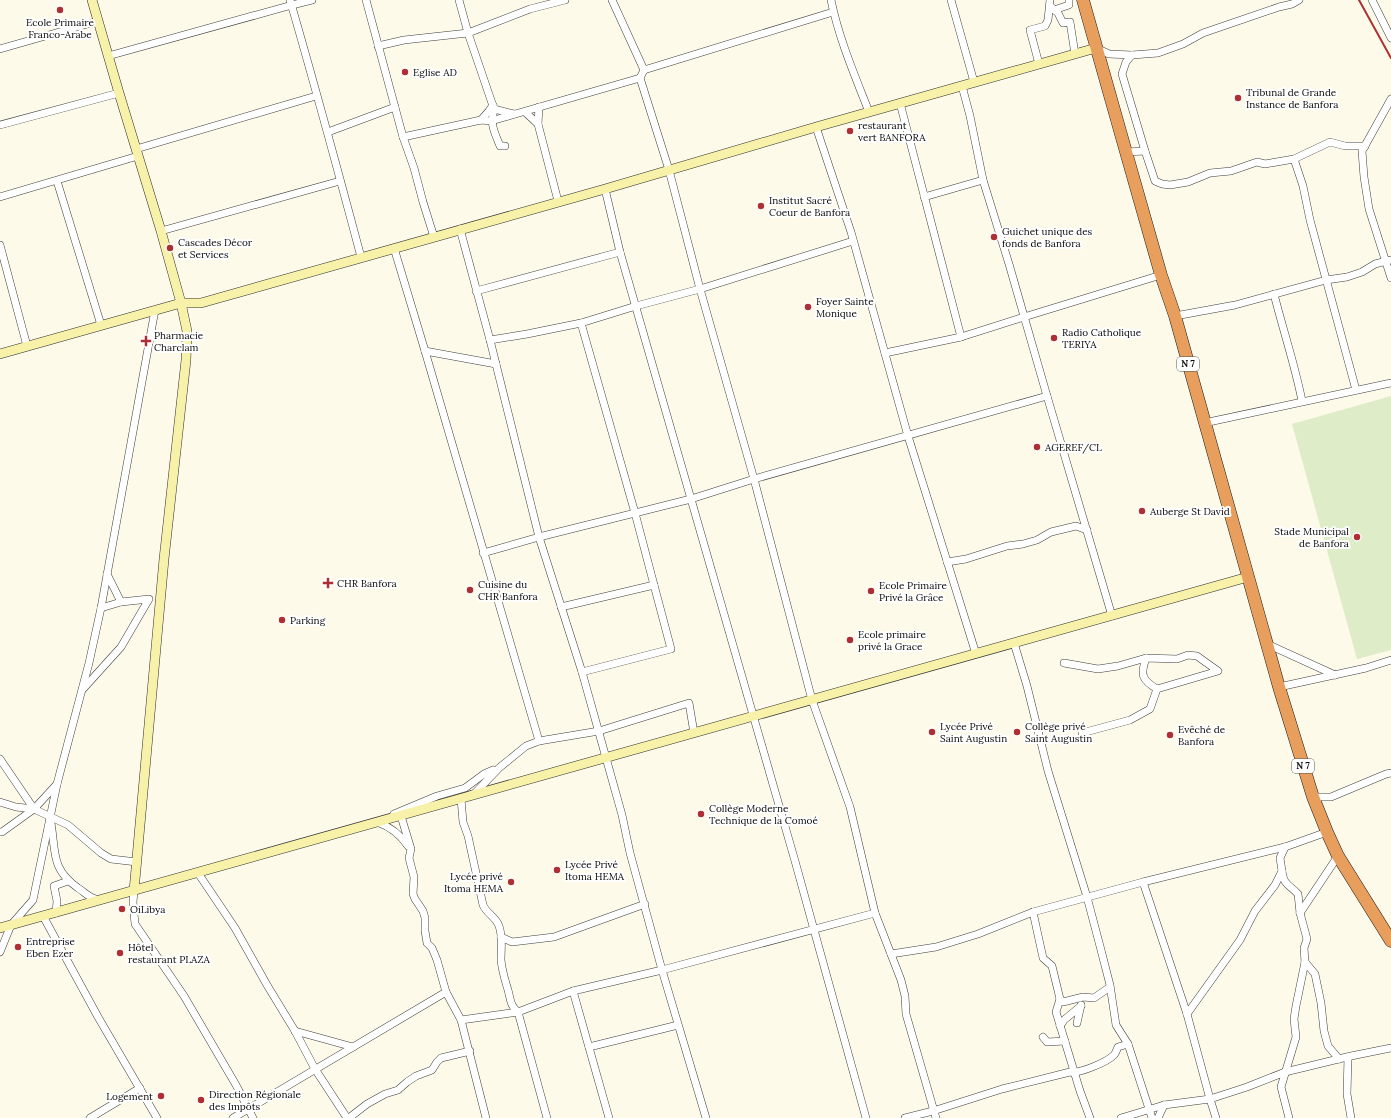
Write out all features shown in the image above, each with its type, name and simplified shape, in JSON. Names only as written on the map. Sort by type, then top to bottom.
[{"type":"highway","name":"N 7","points":[[1083,0],[1279,688],[1313,797],[1338,856],[1391,941]]},
{"type":"street","points":[[92,0],[161,231],[181,303],[187,331],[186,360],[164,559],[133,902],[135,924],[184,996],[253,1118]]},
{"type":"street","points":[[108,56],[291,2],[312,0]]},
{"type":"street","points":[[366,0],[403,137],[414,168],[422,202],[434,237]]},
{"type":"street","points":[[459,0],[468,33],[494,107],[491,121],[494,133],[500,146],[505,146]]},
{"type":"street","points":[[378,46],[404,40],[468,33],[530,9],[565,0]]},
{"type":"street","points":[[612,0],[644,70]]},
{"type":"street","points":[[831,0],[833,12],[869,112]]},
{"type":"street","points":[[951,0],[974,82]]},
{"type":"street","points":[[1051,5],[1069,5],[1069,0]]},
{"type":"street","points":[[0,354],[155,310],[181,303],[201,302],[434,237],[1096,48],[1110,54],[1132,55],[1158,53],[1183,44],[1202,33],[1278,4],[1292,4],[1299,0]]},
{"type":"street","points":[[1372,0],[1391,38]]},
{"type":"street","points":[[291,2],[316,96],[328,132],[361,257]]},
{"type":"street","points":[[1039,64],[1030,30],[1045,26],[1048,20],[1051,5]]},
{"type":"street","points":[[1051,5],[1058,13],[1063,23],[1070,22],[1075,54]]},
{"type":"street","points":[[833,12],[644,70],[640,78],[668,170],[754,479],[812,700],[850,807],[875,913],[901,980],[905,996],[906,1014],[934,1115]]},
{"type":"street","points":[[0,49],[98,21]]},
{"type":"street","points":[[1132,55],[1126,62],[1122,74],[1155,181],[1162,184],[1170,185],[1188,182],[1210,173],[1231,171],[1258,162],[1265,164],[1294,159],[1330,142],[1345,146],[1365,146]]},
{"type":"street","points":[[403,137],[480,120],[491,121],[640,78]]},
{"type":"street","points":[[962,86],[970,116],[983,180],[1010,264],[1024,317],[1088,530],[1112,616]]},
{"type":"street","points":[[0,125],[119,93]]},
{"type":"street","points":[[0,197],[316,96]]},
{"type":"street","points":[[1391,100],[1362,151],[1369,209],[1388,261],[1391,278]]},
{"type":"street","points":[[900,104],[961,337]]},
{"type":"street","points":[[328,132],[395,107]]},
{"type":"street","points":[[494,107],[516,114]]},
{"type":"street","points":[[480,120],[494,107]]},
{"type":"street","points":[[539,107],[538,124],[558,201]]},
{"type":"street","points":[[525,112],[538,124]]},
{"type":"street","points":[[816,127],[853,241],[908,436],[976,654]]},
{"type":"street","points":[[1126,152],[1145,151]]},
{"type":"street","points":[[1294,159],[1303,186],[1310,220],[1356,390]]},
{"type":"street","points":[[57,180],[101,325]]},
{"type":"street","points":[[924,197],[983,180]]},
{"type":"street","points":[[161,231],[340,181]]},
{"type":"street","points":[[605,189],[620,252],[814,930],[866,1118]]},
{"type":"street","points":[[460,229],[490,340],[539,537],[599,731],[662,970],[706,1118]]},
{"type":"street","points":[[490,340],[581,323],[636,306],[700,289],[853,241]]},
{"type":"street","points":[[0,245],[27,346]]},
{"type":"street","points":[[394,248],[539,742]]},
{"type":"street","points":[[476,291],[620,252]]},
{"type":"street","points":[[1174,316],[1235,305],[1326,280],[1347,277],[1362,272],[1375,264],[1388,261]]},
{"type":"street","points":[[885,353],[961,337],[1161,275]]},
{"type":"street","points":[[1274,294],[1296,374],[1302,402]]},
{"type":"street","points":[[0,952],[11,925],[33,900],[57,784],[82,691],[101,608],[155,310]]},
{"type":"street","points":[[581,323],[635,513],[671,649],[582,672]]},
{"type":"street","points":[[425,351],[496,364]]},
{"type":"street","points":[[1204,423],[1391,383]]},
{"type":"street","points":[[483,553],[539,537],[691,499],[754,479],[1047,396]]},
{"type":"street","points":[[947,562],[966,559],[1007,546],[1023,544],[1037,540],[1051,532],[1076,526],[1088,530]]},
{"type":"street","points":[[107,574],[121,602]]},
{"type":"street","points":[[0,928],[1248,577]]},
{"type":"street","points":[[561,607],[654,585]]},
{"type":"street","points":[[101,608],[121,602],[149,599],[162,594]]},
{"type":"street","points":[[82,691],[121,647],[149,599]]},
{"type":"street","points":[[1014,643],[1027,686],[1048,771],[1087,897],[1110,987],[1116,1025],[1128,1044],[1152,1118]]},
{"type":"street","points":[[1267,644],[1336,675]]},
{"type":"street","points":[[1064,664],[1098,669],[1118,666],[1146,658],[1167,660],[1178,659],[1188,655],[1197,656],[1218,671],[1157,689]]},
{"type":"street","points":[[1146,658],[1142,668],[1143,676],[1148,683],[1157,689]]},
{"type":"street","points":[[1279,688],[1366,668],[1391,660]]},
{"type":"street","points":[[1082,733],[1130,720],[1150,709],[1157,689]]},
{"type":"street","points":[[461,799],[475,793],[499,768],[526,746],[539,742],[599,731],[690,703],[694,733]]},
{"type":"street","points":[[0,759],[34,809]]},
{"type":"street","points":[[373,823],[437,796],[459,791],[484,774],[499,768]]},
{"type":"street","points":[[1313,797],[1331,797],[1391,773]]},
{"type":"street","points":[[0,832],[34,809],[57,784]]},
{"type":"street","points":[[461,799],[463,822],[468,836],[483,904],[485,911],[494,918],[499,926],[503,975],[512,1006],[518,1012],[547,1118]]},
{"type":"street","points":[[0,802],[16,807],[34,809],[68,825],[101,853],[111,859],[137,862]]},
{"type":"street","points":[[402,816],[410,849],[409,858],[414,877],[413,894],[426,918],[425,931],[427,943],[432,948],[446,992],[461,1020],[486,1118]]},
{"type":"street","points":[[50,817],[55,859],[62,874],[68,881],[91,898],[100,900]]},
{"type":"street","points":[[373,823],[387,825],[395,831],[410,849]]},
{"type":"street","points":[[891,954],[936,947],[978,934],[1033,912],[1143,882],[1285,847],[1327,832]]},
{"type":"street","points":[[1285,847],[1280,858],[1283,879],[1286,884],[1298,894],[1300,913],[1307,939],[1304,948],[1305,962],[1294,1019],[1296,1037],[1281,1087],[1290,1118]]},
{"type":"street","points":[[1300,913],[1338,856]]},
{"type":"street","points":[[1187,1014],[1240,940],[1255,911],[1275,885],[1282,871]]},
{"type":"street","points":[[198,873],[235,928],[267,985],[296,1031],[315,1069],[348,1118],[367,1104],[385,1094],[398,1090],[416,1076],[432,1070],[436,1062],[441,1058],[470,1051]]},
{"type":"street","points":[[56,913],[57,900],[54,886],[68,881]]},
{"type":"street","points":[[1143,882],[1163,938],[1187,1014],[1216,1118]]},
{"type":"street","points":[[501,937],[512,942],[554,937],[645,904]]},
{"type":"street","points":[[1033,912],[1043,958],[1052,966],[1060,999],[1056,1012],[1074,1073],[1090,1118]]},
{"type":"street","points":[[461,1020],[518,1012],[573,991],[662,970],[875,913]]},
{"type":"street","points":[[43,916],[98,1016],[157,1118]]},
{"type":"street","points":[[1305,962],[1315,974],[1321,1003],[1324,1031],[1328,1046],[1339,1059]]},
{"type":"street","points":[[1060,999],[1063,1002],[1083,997],[1094,998],[1110,987]]},
{"type":"street","points":[[573,991],[609,1118]]},
{"type":"street","points":[[233,1118],[446,992]]},
{"type":"street","points":[[1077,1023],[1083,997]]},
{"type":"street","points":[[1060,1026],[1064,1020],[1081,1006]]},
{"type":"street","points":[[589,1047],[678,1025]]},
{"type":"street","points":[[296,1031],[353,1047]]},
{"type":"street","points":[[1043,1037],[1048,1042],[1065,1041]]},
{"type":"street","points":[[905,1118],[934,1115],[1002,1089],[1070,1072],[1074,1073],[1100,1063],[1115,1055],[1118,1047],[1128,1044]]},
{"type":"street","points":[[1121,1118],[1164,1105],[1210,1099],[1247,1087],[1285,1072],[1348,1056],[1391,1048]]},
{"type":"street","points":[[1348,1056],[1347,1094],[1351,1118]]},
{"type":"street","points":[[90,1118],[140,1088]]},
{"type":"street","points":[[1158,1118],[1164,1105]]},
{"type":"green space","name":"Stade Municipal de Banfora","points":[[1391,396],[1391,650],[1357,659],[1292,424]]},
{"type":"railway","points":[[1359,0],[1391,58]]},
{"type":"place","name":"Ecole Primaire Franco-Arabe","points":[[60,10]]},
{"type":"place","name":"Eglise AD","points":[[405,72]]},
{"type":"place","name":"Tribunal de Grande Instance de Banfora","points":[[1238,98]]},
{"type":"place","name":"restaurant vert BANFORA","points":[[850,131]]},
{"type":"place","name":"Institut Sacré Coeur de Banfora","points":[[761,206]]},
{"type":"place","name":"Guichet unique des fonds de Banfora","points":[[994,237]]},
{"type":"place","name":"Cascades Décor et Services","points":[[170,248]]},
{"type":"place","name":"Foyer Sainte Monique","points":[[808,307]]},
{"type":"place","name":"Radio Catholique TERIYA","points":[[1054,338]]},
{"type":"place","name":"Pharmacie Charclam","points":[[146,341]]},
{"type":"place","name":"AGEREF/CL","points":[[1037,447]]},
{"type":"place","name":"Auberge St David","points":[[1142,511]]},
{"type":"place","name":"Stade Municipal de Banfora","points":[[1357,537]]},
{"type":"place","name":"CHR Banfora","points":[[328,583]]},
{"type":"place","name":"Cuisine du CHR Banfora","points":[[470,590]]},
{"type":"place","name":"Ecole Primaire Privé la Grâce","points":[[871,591]]},
{"type":"place","name":"Parking","points":[[282,620]]},
{"type":"place","name":"Ecole primaire privé la Grace","points":[[850,640]]},
{"type":"place","name":"Lycée Privé Saint Augustin","points":[[932,732]]},
{"type":"place","name":"Collège privé Saint Augustin","points":[[1017,732]]},
{"type":"place","name":"Evêché de Banfora","points":[[1170,735]]},
{"type":"place","name":"Collège Moderne Technique de la Comoé","points":[[701,814]]},
{"type":"place","name":"Lycée Privé Itoma HEMA","points":[[557,870]]},
{"type":"place","name":"Lycée privé Itoma HEMA","points":[[511,882]]},
{"type":"place","name":"OiLibya","points":[[122,909]]},
{"type":"place","name":"Entreprise Eben Ezer","points":[[18,947]]},
{"type":"place","name":"Hôtel restaurant PLAZA","points":[[120,953]]},
{"type":"place","name":"Logement","points":[[161,1096]]},
{"type":"place","name":"Direction Régionale des Impôts","points":[[201,1100]]}]
